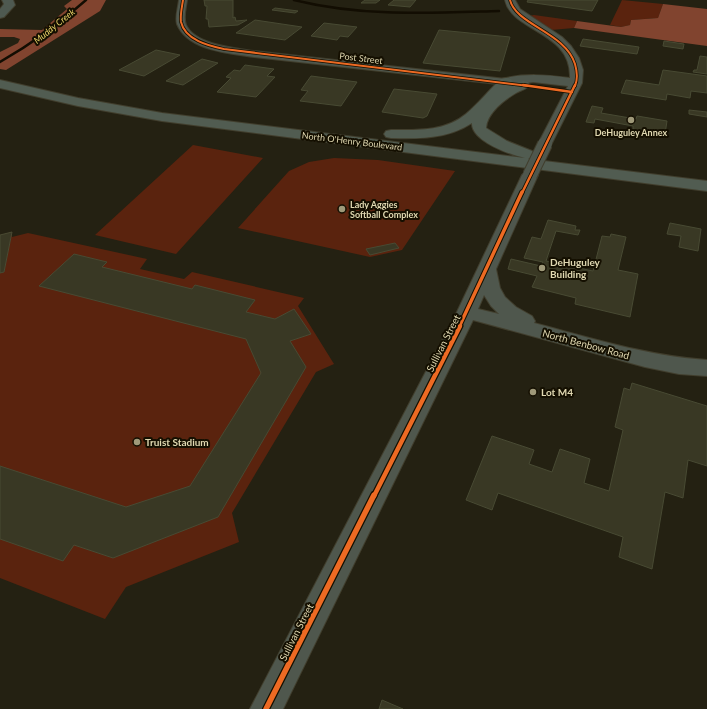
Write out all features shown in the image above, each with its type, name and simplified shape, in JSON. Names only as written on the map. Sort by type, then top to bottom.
[{"type":"highway","name":"North O'Henry Boulevard","points":[[0,75],[68,90],[131,101],[528,154],[707,175]]},
{"type":"highway","points":[[383,134],[412,135],[434,133],[452,129],[466,121],[506,82]]},
{"type":"highway","name":"North O'Henry Boulevard","points":[[0,84],[78,102],[162,117],[707,186]]},
{"type":"highway","points":[[523,85],[509,89],[489,109],[479,120],[479,129],[489,139],[528,154]]},
{"type":"main road","points":[[0,15],[10,5],[7,0]]},
{"type":"street","name":"Post Street","points":[[183,0],[181,24],[186,32],[196,39],[211,46],[230,51],[523,85],[574,88]]},
{"type":"street","name":"Sullivan Street","points":[[266,709],[468,312],[530,175],[574,88],[578,75],[570,50],[519,14],[506,0]]},
{"type":"street","name":"Post Street","points":[[506,82],[522,78],[532,78],[574,88]]},
{"type":"street","points":[[487,269],[489,282],[495,299],[509,314],[578,342]]},
{"type":"street","name":"North Benbow Road","points":[[468,312],[645,360],[679,366],[707,368]]},
{"type":"shaded area","points":[[72,0],[106,0],[100,11],[6,70],[0,69],[0,52],[18,43],[20,39],[14,37],[0,37],[0,29],[42,30],[67,9],[64,6]]},
{"type":"shaded area","points":[[622,0],[663,4],[658,18],[631,20],[630,25],[621,27],[610,25]]},
{"type":"shaded area","points":[[663,4],[707,9],[707,46],[574,28],[577,21],[621,27],[630,25],[631,20],[658,18]]},
{"type":"shaded area","points":[[534,15],[577,21],[574,28],[551,30],[528,16]]},
{"type":"shaded area","points":[[193,145],[263,158],[176,254],[95,235]]},
{"type":"shaded area","name":"Lady Aggies Softball Complex","points":[[334,158],[378,160],[455,171],[402,250],[370,257],[238,228],[289,171],[309,162]]},
{"type":"shaded area","name":"Truist Stadium","points":[[12,232],[12,237],[28,233],[147,259],[140,269],[184,279],[192,272],[304,298],[298,306],[334,364],[316,372],[232,513],[239,542],[126,587],[105,619],[0,578],[0,235]]},
{"type":"building","points":[[204,0],[233,0],[233,18],[235,17],[236,21],[247,20],[238,25],[209,27],[208,19],[206,19],[207,6],[205,6]]},
{"type":"building","points":[[365,0],[380,0],[376,3],[361,3]]},
{"type":"building","points":[[394,0],[416,0],[410,7],[388,5]]},
{"type":"building","points":[[528,0],[598,0],[592,11],[527,2]]},
{"type":"building","points":[[275,8],[298,11],[295,13],[272,10]]},
{"type":"building","points":[[255,20],[302,27],[285,40],[236,33]]},
{"type":"building","points":[[324,23],[357,27],[348,37],[340,36],[337,40],[311,36]]},
{"type":"building","points":[[439,30],[510,37],[500,71],[423,63]]},
{"type":"building","points":[[583,39],[639,47],[637,54],[580,46]]},
{"type":"building","points":[[664,41],[684,44],[683,49],[663,46]]},
{"type":"building","points":[[156,50],[180,55],[144,76],[119,70]]},
{"type":"building","points":[[700,56],[707,57],[707,74],[693,72],[694,70],[697,70]]},
{"type":"building","points":[[202,59],[218,63],[183,85],[166,81]]},
{"type":"building","points":[[245,65],[274,69],[267,76],[275,77],[256,97],[217,92],[231,78],[226,77],[234,70],[240,71]]},
{"type":"building","points":[[663,70],[707,76],[707,93],[691,91],[690,98],[667,94],[666,100],[621,93],[626,80],[659,85]]},
{"type":"building","points":[[311,76],[357,82],[341,106],[300,101],[308,91],[301,90]]},
{"type":"building","points":[[394,89],[437,94],[427,116],[423,118],[382,112]]},
{"type":"building","name":"DeHuguley Annex","points":[[592,106],[603,108],[601,113],[636,119],[637,116],[667,121],[665,134],[633,129],[633,126],[595,119],[594,123],[586,122]]},
{"type":"building","points":[[689,110],[707,112],[707,117],[689,114]]},
{"type":"building","name":"DeHuguley Building","points":[[548,220],[576,226],[575,230],[580,230],[578,235],[556,231],[546,261],[593,271],[602,236],[610,237],[611,234],[626,237],[618,270],[638,274],[630,317],[575,304],[576,298],[532,287],[537,276],[508,269],[511,259],[541,266],[543,262],[524,258],[532,237],[541,239]]},
{"type":"building","points":[[670,223],[701,229],[698,251],[679,247],[681,236],[667,234]]},
{"type":"building","points":[[12,232],[4,272],[0,273],[0,235]]},
{"type":"building","points":[[395,243],[399,248],[370,255],[366,249]]},
{"type":"building","points":[[74,254],[107,262],[102,267],[192,289],[195,285],[255,300],[246,312],[275,319],[294,309],[311,334],[290,341],[306,367],[218,517],[113,558],[74,545],[63,561],[0,539],[0,466],[126,507],[190,486],[261,373],[246,339],[39,286]]},
{"type":"building","points":[[632,383],[707,406],[707,466],[688,460],[683,498],[665,492],[652,569],[619,557],[623,537],[498,493],[492,510],[466,500],[492,436],[534,450],[529,464],[552,472],[560,449],[590,459],[584,483],[609,491],[623,430],[615,427],[624,388],[630,390]]},
{"type":"building","points":[[382,700],[403,709],[379,709]]},
{"type":"waterway","name":"Muddy Creek","points":[[0,62],[45,33],[86,0]]},
{"type":"waterway","points":[[294,0],[345,9],[396,13],[499,11]]},
{"type":"cycle path","points":[[183,0],[181,20],[185,31],[196,40],[217,48],[230,51],[506,82],[572,92]]},
{"type":"cycle path","points":[[266,709],[467,312],[530,175],[576,83],[576,70],[573,58],[566,48],[558,40],[516,11],[510,0]]},
{"type":"place","name":"DeHuguley Annex","points":[[631,120]]},
{"type":"place","name":"Lady Aggies Softball Complex","points":[[342,209]]},
{"type":"place","name":"DeHuguley Building","points":[[542,268]]},
{"type":"place","name":"Lot M4","points":[[533,392]]},
{"type":"place","name":"Truist Stadium","points":[[137,442]]}]
